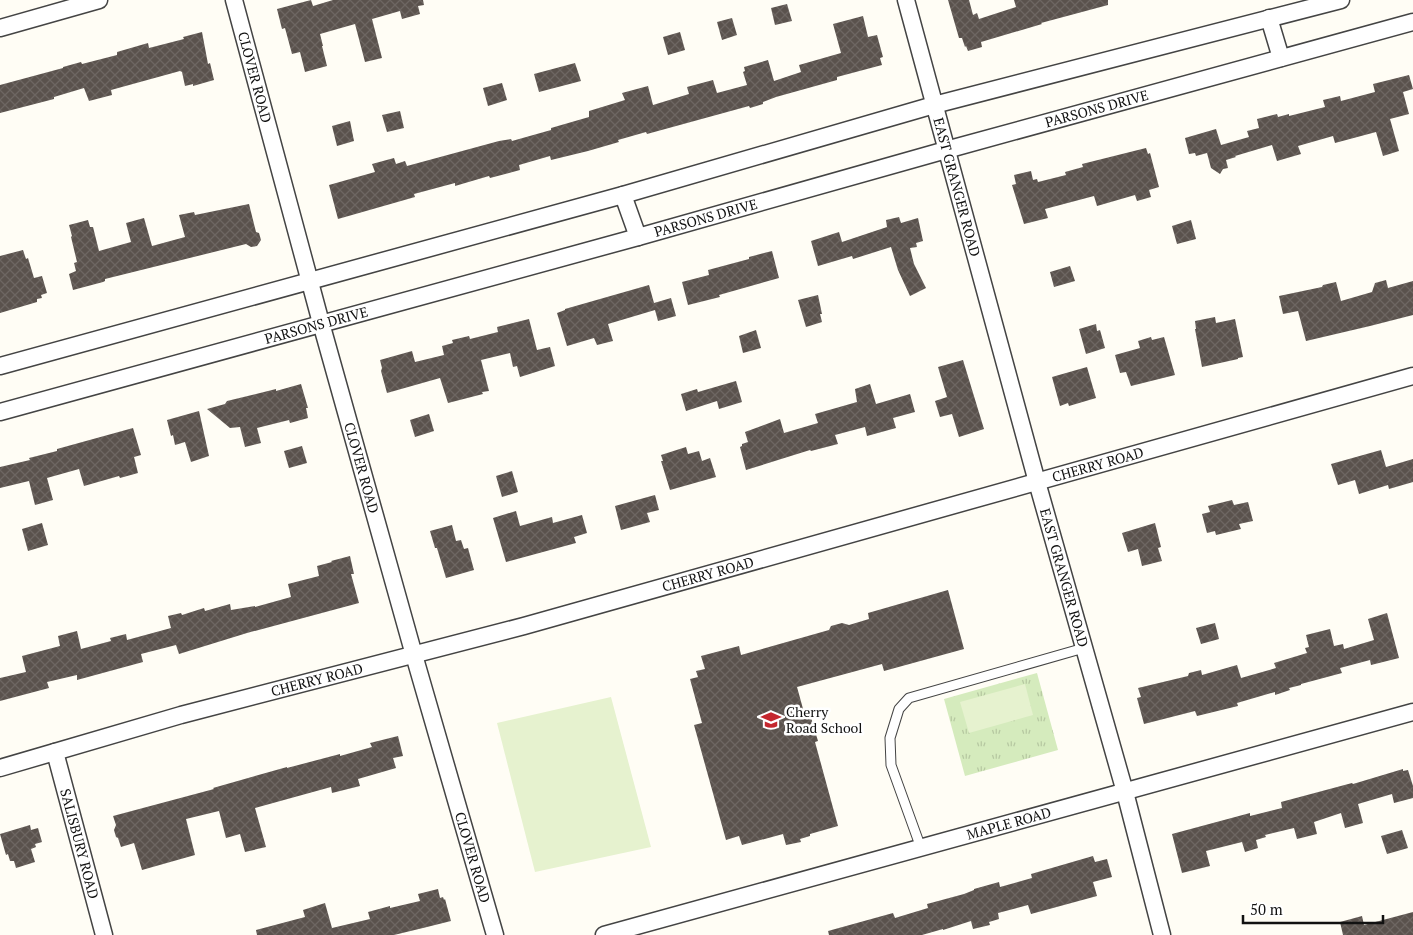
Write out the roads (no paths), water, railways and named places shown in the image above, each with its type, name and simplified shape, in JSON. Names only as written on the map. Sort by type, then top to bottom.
[{"type":"street","points":[[0,28],[99,0]]},
{"type":"street","name":"CLOVER ROAD","points":[[234,0],[321,323],[495,935]]},
{"type":"street","name":"EAST GRANGER ROAD","points":[[906,0],[1037,482],[1125,792],[1162,935]]},
{"type":"street","points":[[0,366],[623,195],[934,105],[1341,0]]},
{"type":"street","points":[[1269,18],[1281,58]]},
{"type":"street","name":"PARSONS DRIVE","points":[[0,412],[1413,22]]},
{"type":"street","points":[[623,195],[638,237]]},
{"type":"street","name":"CHERRY ROAD","points":[[0,768],[181,715],[533,624],[1413,376]]},
{"type":"street","name":"MAPLE ROAD","points":[[604,935],[1413,712]]},
{"type":"street","name":"SALISBURY ROAD","points":[[55,752],[104,935]]},
{"type":"lane","points":[[920,848],[892,765],[890,738],[899,709],[908,698],[1084,648]]},
{"type":"place","name":"Cherry Road School","points":[[771,720]]}]
